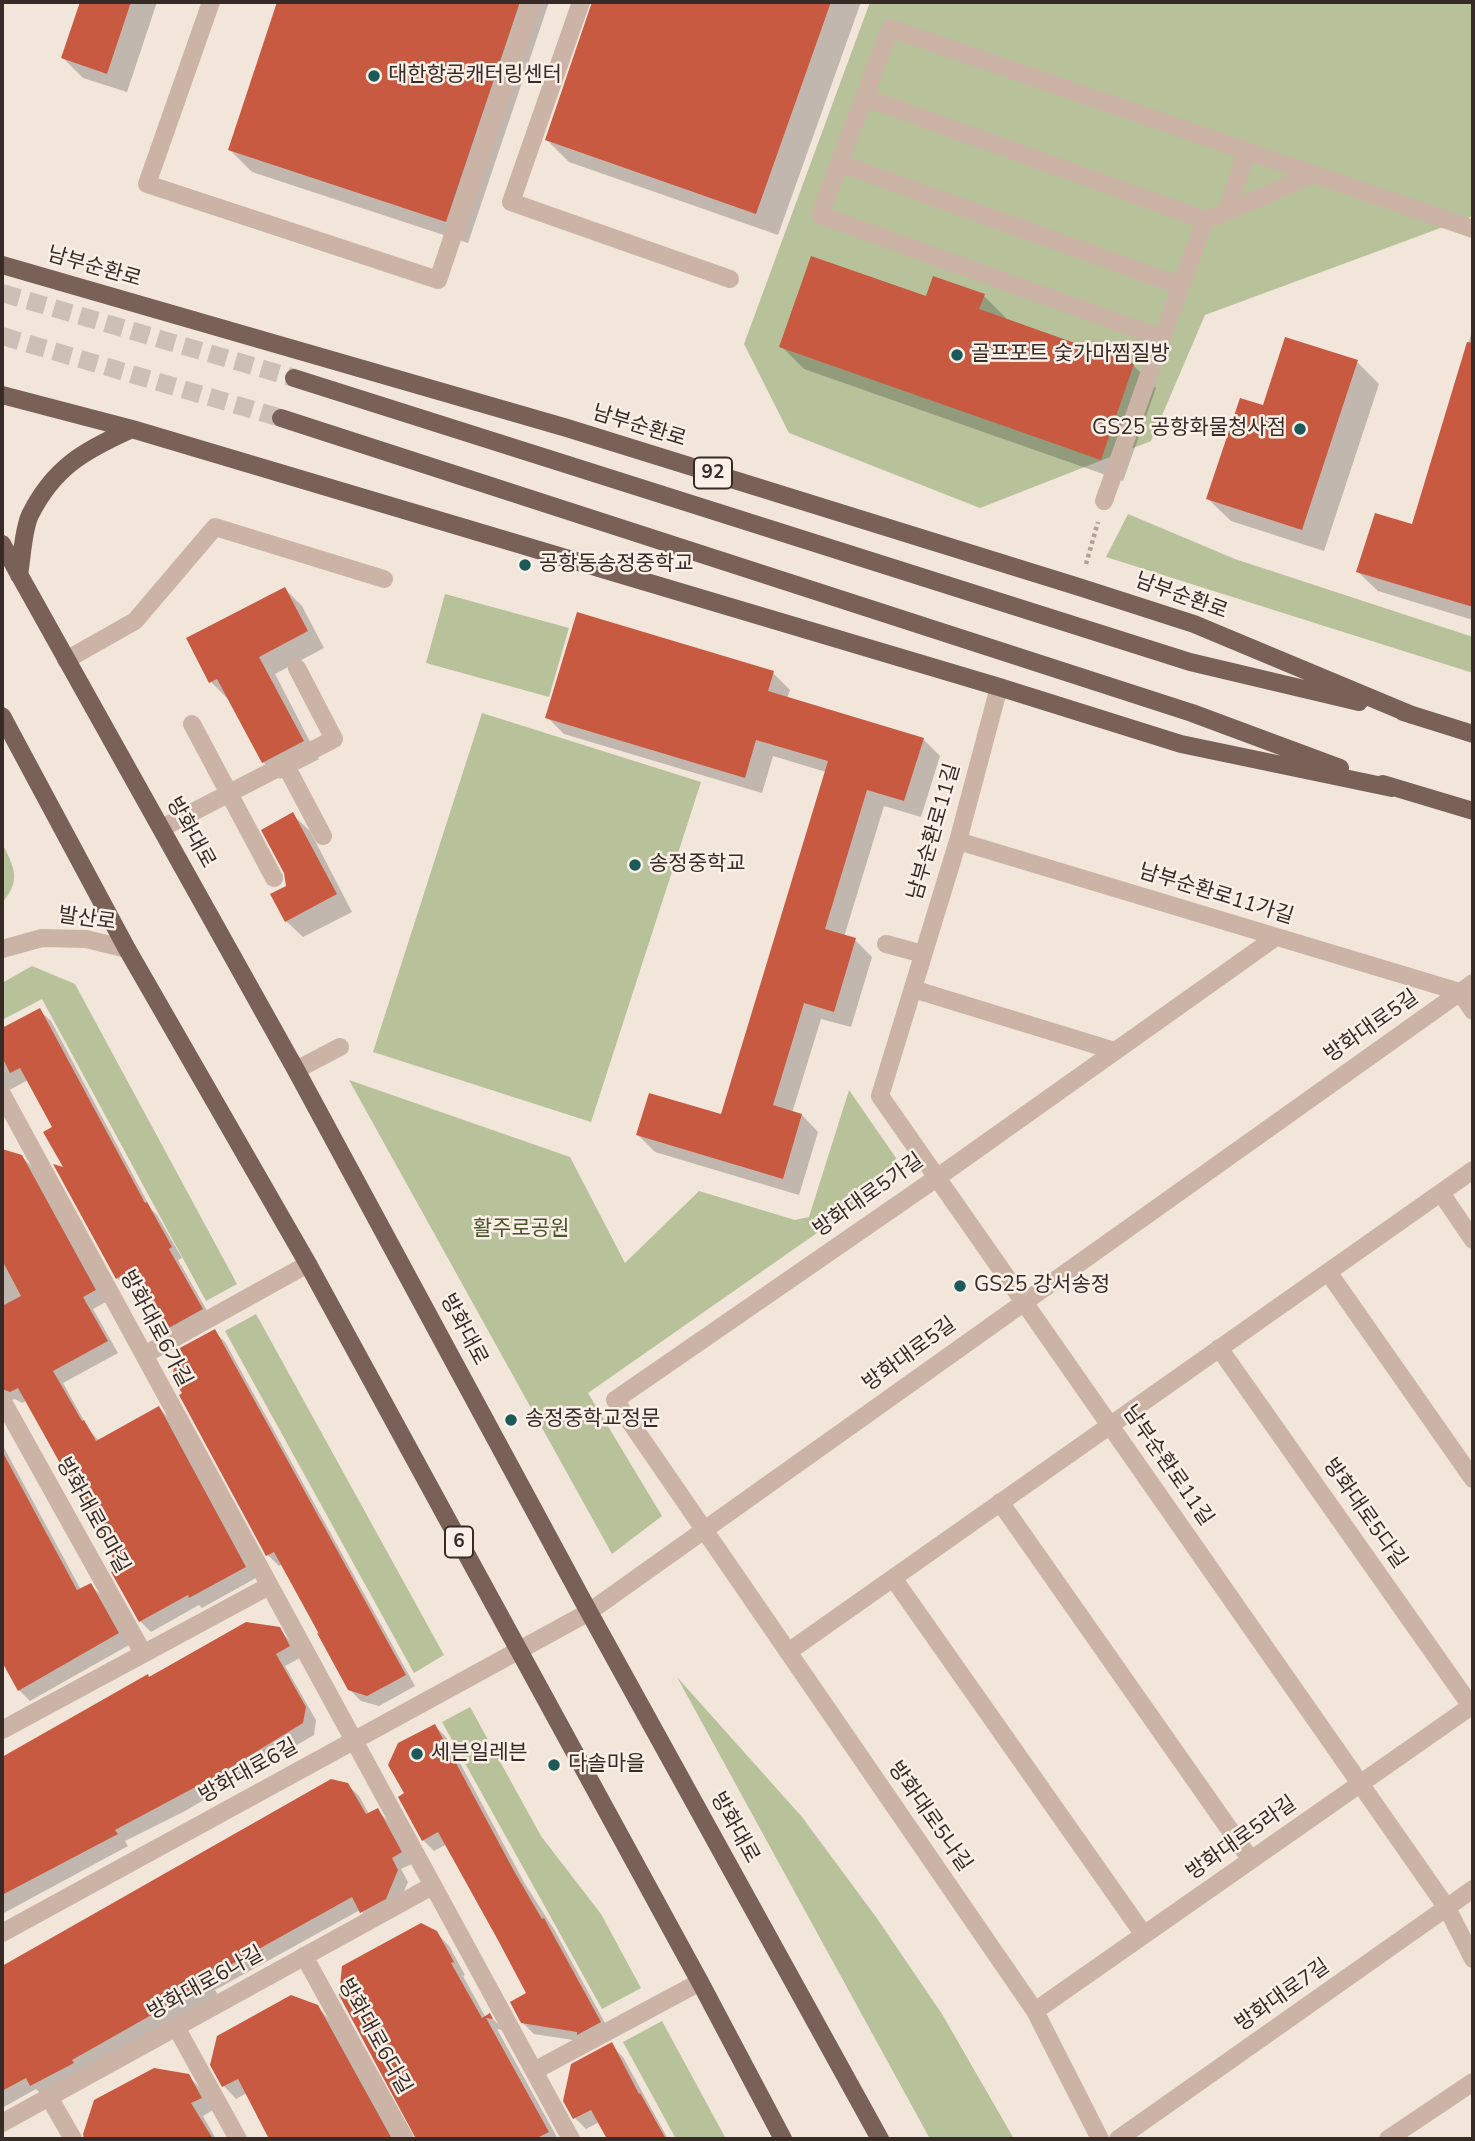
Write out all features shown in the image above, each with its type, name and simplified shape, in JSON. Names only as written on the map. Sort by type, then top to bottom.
[{"type":"main road","name":"남부순환로","points":[[2,265],[567,428],[1195,624],[1412,715]]},
{"type":"main road","name":"남부순환로","points":[[294,378],[1190,662],[1412,715],[1473,733]]},
{"type":"main road","points":[[2,395],[132,429],[999,687],[1181,744],[1392,788],[1473,811]]},
{"type":"main road","points":[[281,418],[1192,713],[1392,788]]},
{"type":"main road","points":[[19,575],[29,517],[59,471],[90,448],[132,429]]},
{"type":"main road","name":"방화대로","points":[[2,544],[296,1070],[589,1612],[880,2139]]},
{"type":"main road","points":[[2,716],[127,949]]},
{"type":"main road","name":"6","points":[[127,949],[309,1264],[783,2139]]},
{"type":"street","points":[[211,2],[147,184],[438,280],[532,2]]},
{"type":"street","points":[[581,2],[511,202],[730,279]]},
{"type":"street","points":[[1162,338],[820,215],[890,28],[1473,229]]},
{"type":"street","points":[[864,97],[1205,220],[1314,174]]},
{"type":"street","points":[[1226,212],[1247,151]]},
{"type":"street","points":[[839,163],[1181,286]]},
{"type":"street","points":[[1104,501],[1205,220]]},
{"type":"street","points":[[65,660],[135,621],[215,527],[384,579]]},
{"type":"street","points":[[162,828],[334,739],[297,668]]},
{"type":"street","name":"남부순환로11길","points":[[999,687],[958,841],[880,1096],[1447,1908],[1473,1959]]},
{"type":"street","points":[[192,724],[274,878]]},
{"type":"street","points":[[285,764],[323,836]]},
{"type":"street","name":"남부순환로11가길","points":[[958,841],[1276,937],[1467,988]]},
{"type":"street","name":"방화대로5가길","points":[[704,1530],[615,1400],[1276,937]]},
{"type":"street","name":"발산로","points":[[2,949],[42,938],[86,939],[127,949]]},
{"type":"street","points":[[886,944],[923,954]]},
{"type":"street","points":[[1467,988],[1473,1011]]},
{"type":"street","name":"방화대로5길","points":[[519,1652],[589,1612],[1467,988]]},
{"type":"street","points":[[913,989],[1115,1051]]},
{"type":"street","points":[[296,1070],[340,1047]]},
{"type":"street","name":"방화대로6가길","points":[[5,1106],[144,1355],[353,1741]]},
{"type":"street","points":[[788,1652],[1473,1170]]},
{"type":"street","points":[[1441,1193],[1473,1240]]},
{"type":"street","points":[[144,1355],[309,1264]]},
{"type":"street","points":[[1328,1272],[1473,1479]]},
{"type":"street","name":"방화대로5다길","points":[[1219,1348],[1472,1706]]},
{"type":"street","name":"방화대로6마길","points":[[2,1400],[143,1653]]},
{"type":"street","points":[[1000,1502],[1251,1860]]},
{"type":"street","name":"방화대로5나길","points":[[704,1530],[1035,2011],[1100,2139]]},
{"type":"street","points":[[893,1578],[1144,1935]]},
{"type":"street","points":[[5,1721],[143,1653],[269,1586]]},
{"type":"street","name":"방화대로6길","points":[[2,1933],[519,1652]]},
{"type":"street","name":"방화대로5라길","points":[[1035,2011],[1472,1706]]},
{"type":"street","points":[[353,1741],[571,2139]]},
{"type":"street","name":"방화대로6나길","points":[[2,2123],[432,1886]]},
{"type":"street","name":"방화대로7길","points":[[1118,2139],[1473,1889]]},
{"type":"street","name":"방화대로6다길","points":[[304,1956],[405,2139]]},
{"type":"street","points":[[534,2071],[700,1982]]},
{"type":"street","points":[[176,2027],[238,2139]]},
{"type":"street","points":[[1388,2139],[1473,2081]]},
{"type":"street","points":[[49,2097],[73,2139]]},
{"type":"path","points":[[1079,587],[1104,501]]},
{"type":"green space","points":[[870,2],[1473,2],[1473,216],[1205,315],[1151,441],[980,508],[789,433],[744,344]]},
{"type":"green space","points":[[1128,514],[1235,559],[1473,637],[1473,673],[1106,557]]},
{"type":"green space","points":[[445,594],[569,628],[549,697],[426,663]]},
{"type":"green space","points":[[482,713],[701,782],[591,1122],[373,1052]]},
{"type":"green space","points":[[2,843],[13,866],[14,880],[2,903]]},
{"type":"green space","points":[[32,966],[75,984],[237,1284],[206,1301],[42,999],[2,1020],[2,983]]},
{"type":"green space","name":"활주로공원","points":[[349,1080],[570,1157],[625,1263],[699,1191],[795,1220],[809,1217],[849,1090],[896,1158],[877,1191],[588,1393],[662,1516],[612,1554]]},
{"type":"green space","points":[[256,1314],[444,1655],[414,1673],[225,1331]]},
{"type":"green space","points":[[677,1677],[802,1817],[876,1917],[942,2014],[1014,2139],[930,2139]]},
{"type":"green space","points":[[470,1707],[541,1836],[601,1914],[641,1988],[602,2009],[442,1722]]},
{"type":"green space","points":[[662,2021],[726,2139],[676,2139],[623,2042]]},
{"type":"building","points":[[80,2],[131,2],[107,74],[61,58]]},
{"type":"building","name":"대한항공캐터링센터","points":[[277,2],[520,2],[446,222],[228,150]]},
{"type":"building","points":[[592,2],[831,2],[756,214],[545,140]]},
{"type":"building","name":"골프포트 숯가마찜질방","points":[[811,256],[926,296],[933,276],[985,294],[979,309],[1134,364],[1101,460],[779,347]]},
{"type":"building","points":[[1285,337],[1358,360],[1302,530],[1206,499],[1240,398],[1263,405]]},
{"type":"building","points":[[1467,342],[1473,343],[1473,607],[1356,572],[1375,513],[1412,524]]},
{"type":"building","points":[[285,587],[308,631],[259,657],[304,741],[262,763],[217,679],[209,683],[186,638]]},
{"type":"building","name":"송정중학교","points":[[577,612],[774,671],[768,691],[924,738],[904,801],[867,790],[825,929],[856,938],[834,1012],[804,1003],[773,1105],[802,1114],[783,1179],[636,1135],[649,1093],[721,1114],[828,761],[756,740],[745,778],[545,718]]},
{"type":"building","points":[[293,812],[337,894],[285,922],[270,894],[286,886],[284,873],[261,830]]},
{"type":"building","points":[[40,1008],[145,1203],[147,1202],[172,1247],[169,1249],[203,1309],[167,1329],[132,1269],[116,1279],[53,1164],[63,1167],[43,1132],[52,1127],[20,1068],[10,1073],[2,1057],[2,1028]]},
{"type":"building","points":[[2,1149],[22,1155],[96,1290],[83,1297],[108,1341],[53,1371],[82,1421],[84,1420],[96,1441],[159,1406],[246,1567],[139,1622],[111,1572],[118,1567],[18,1388],[10,1392],[2,1389],[2,1306],[21,1296],[2,1260]]},
{"type":"building","points":[[215,1329],[406,1675],[367,1696],[348,1690],[274,1552],[266,1556],[179,1395],[182,1393],[172,1377],[178,1349]]},
{"type":"building","points":[[2,1451],[77,1590],[91,1583],[119,1633],[18,1691],[2,1662]]},
{"type":"building","points":[[246,1622],[280,1627],[290,1646],[276,1654],[306,1707],[303,1723],[218,1775],[115,1830],[118,1834],[2,1895],[2,1757]]},
{"type":"building","points":[[435,1724],[514,1871],[542,1919],[544,1918],[601,2022],[577,2035],[577,2032],[521,2023],[510,2002],[526,1993],[499,1942],[438,1832],[422,1841],[398,1797],[404,1793],[388,1765],[398,1743]]},
{"type":"building","points":[[331,1779],[348,1783],[366,1814],[378,1808],[402,1852],[392,1858],[398,1870],[386,1899],[360,1913],[352,1897],[205,1979],[208,1983],[72,2060],[74,2063],[30,2086],[26,2078],[2,2091],[2,1966]]},
{"type":"building","points":[[421,1923],[437,1931],[454,1962],[451,1963],[482,2018],[490,2013],[493,2019],[486,2018],[549,2132],[535,2139],[416,2139],[339,1995],[342,1966]]},
{"type":"building","points":[[291,1995],[318,2005],[392,2139],[269,2139],[238,2079],[222,2087],[210,2065],[217,2036]]},
{"type":"building","points":[[612,2042],[666,2139],[607,2139],[591,2110],[573,2119],[563,2101],[571,2064]]},
{"type":"building","points":[[154,2068],[189,2074],[202,2098],[191,2103],[213,2139],[84,2139],[83,2134],[94,2100]]},
{"type":"tunnel","points":[[2,293],[294,378]]},
{"type":"tunnel","points":[[2,336],[281,418]]},
{"type":"place","name":"대한항공캐터링센터","points":[[374,76]]},
{"type":"place","name":"골프포트 숯가마찜질방","points":[[957,355]]},
{"type":"place","name":"GS25 공항화물청사점","points":[[1300,429]]},
{"type":"place","name":"공항동송정중학교","points":[[525,565]]},
{"type":"place","name":"송정중학교","points":[[635,865]]},
{"type":"place","name":"GS25 강서송정","points":[[960,1286]]},
{"type":"place","name":"송정중학교정문","points":[[511,1420]]},
{"type":"place","name":"세븐일레븐","points":[[417,1754]]},
{"type":"place","name":"다솔마을","points":[[554,1765]]}]
